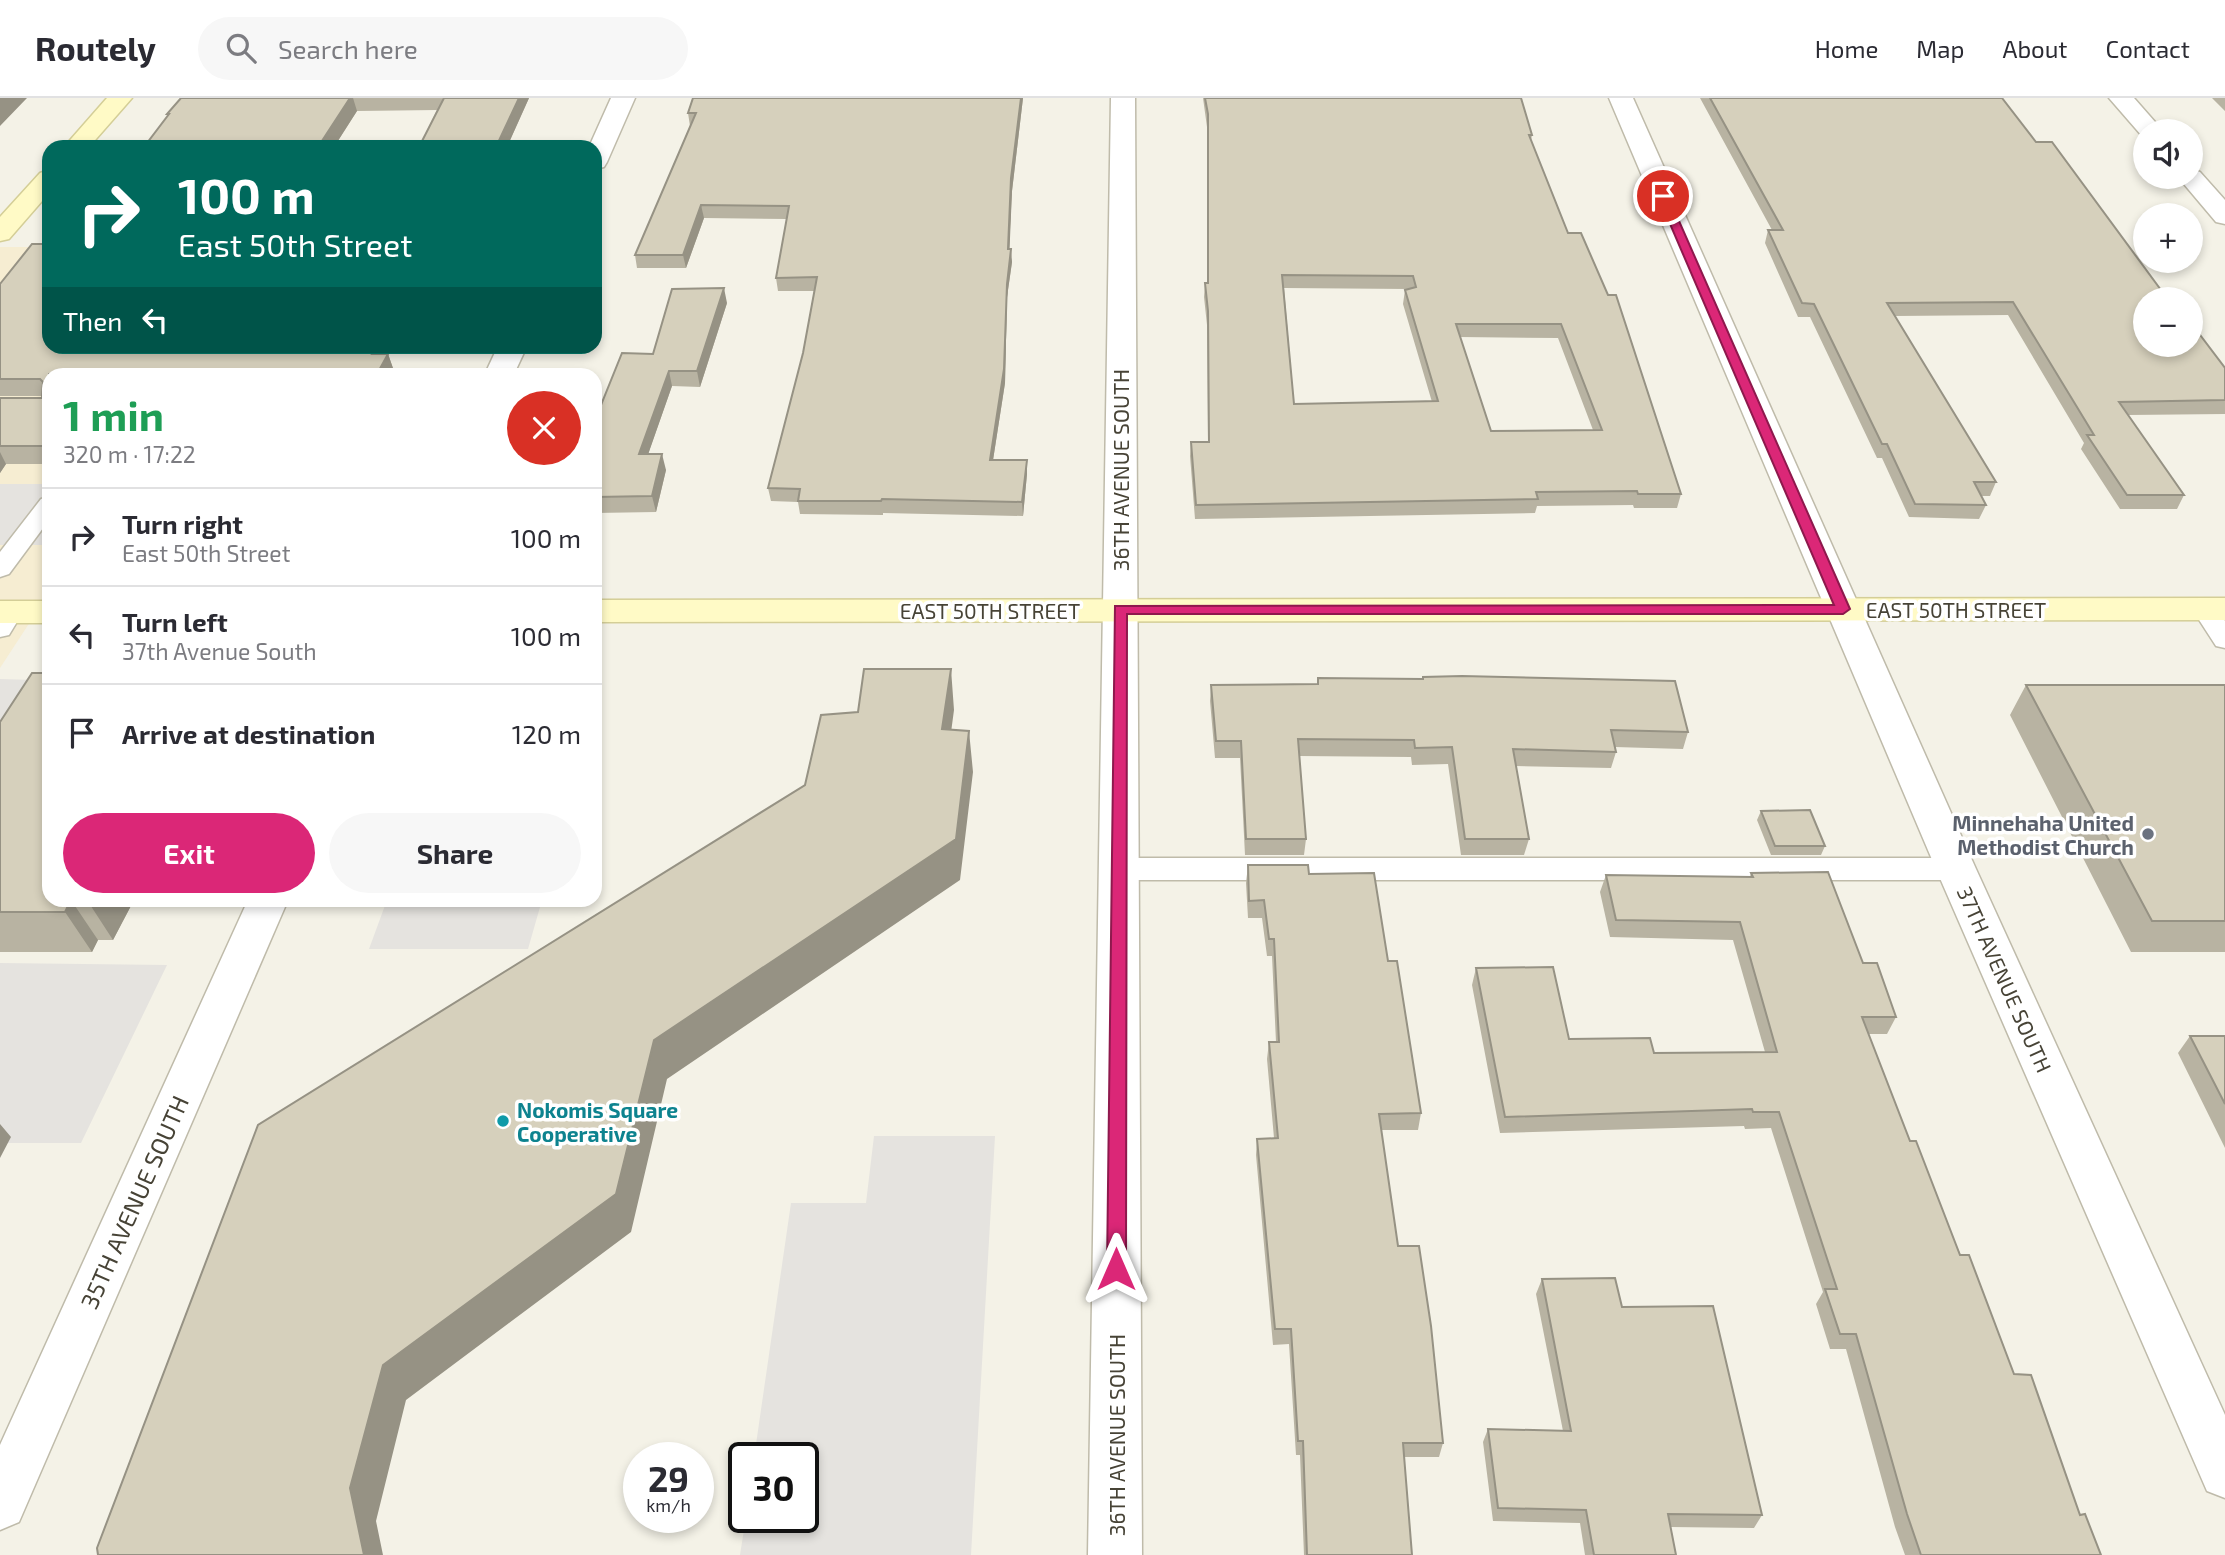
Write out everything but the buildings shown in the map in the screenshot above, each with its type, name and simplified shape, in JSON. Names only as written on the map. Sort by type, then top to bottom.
[{"type":"street","points":[[82,140],[120,98]]},
{"type":"street","points":[[602,146],[623,98]]},
{"type":"street","name":"36TH AVENUE SOUTH","points":[[1115,1555],[1122,98]]},
{"type":"street","name":"37TH AVENUE SOUTH","points":[[1620,98],[1956,869],[2225,1473]]},
{"type":"street","points":[[2121,98],[2140,119]]},
{"type":"street","points":[[0,233],[42,186]]},
{"type":"street","points":[[2201,189],[2225,216]]},
{"type":"street","name":"EAST 50TH STREET","points":[[602,611],[2215,609]]},
{"type":"street","points":[[4,618],[42,613]]},
{"type":"street","name":"35TH AVENUE SOUTH","points":[[0,1504],[265,907]]},
{"type":"lane","points":[[0,569],[42,513]]},
{"type":"lane","points":[[2215,609],[2225,640]]},
{"type":"lane","points":[[1118,869],[1956,869]]},
{"type":"shaded area","points":[[0,247],[42,247],[42,354],[49,354],[49,368],[42,368],[42,604],[0,668]]},
{"type":"shaded area","points":[[0,484],[42,484],[42,545],[0,545]]},
{"type":"shaded area","points":[[0,679],[34,680],[0,733]]},
{"type":"shaded area","points":[[384,907],[540,907],[528,949],[369,949]]},
{"type":"shaded area","points":[[0,963],[167,965],[81,1143],[0,1143]]},
{"type":"shaded area","points":[[874,1136],[995,1136],[971,1555],[740,1555],[743,1533],[819,1533],[819,1442],[756,1442],[791,1203],[866,1203]]},
{"type":"place","name":"Minnehaha United Methodist Church","points":[[2148,834]]},
{"type":"place","name":"Nokomis Square Cooperative","points":[[503,1121]]},
{"type":"route","points":[[1116,1269],[1120,609],[1843,609],[1663,196]]}]
